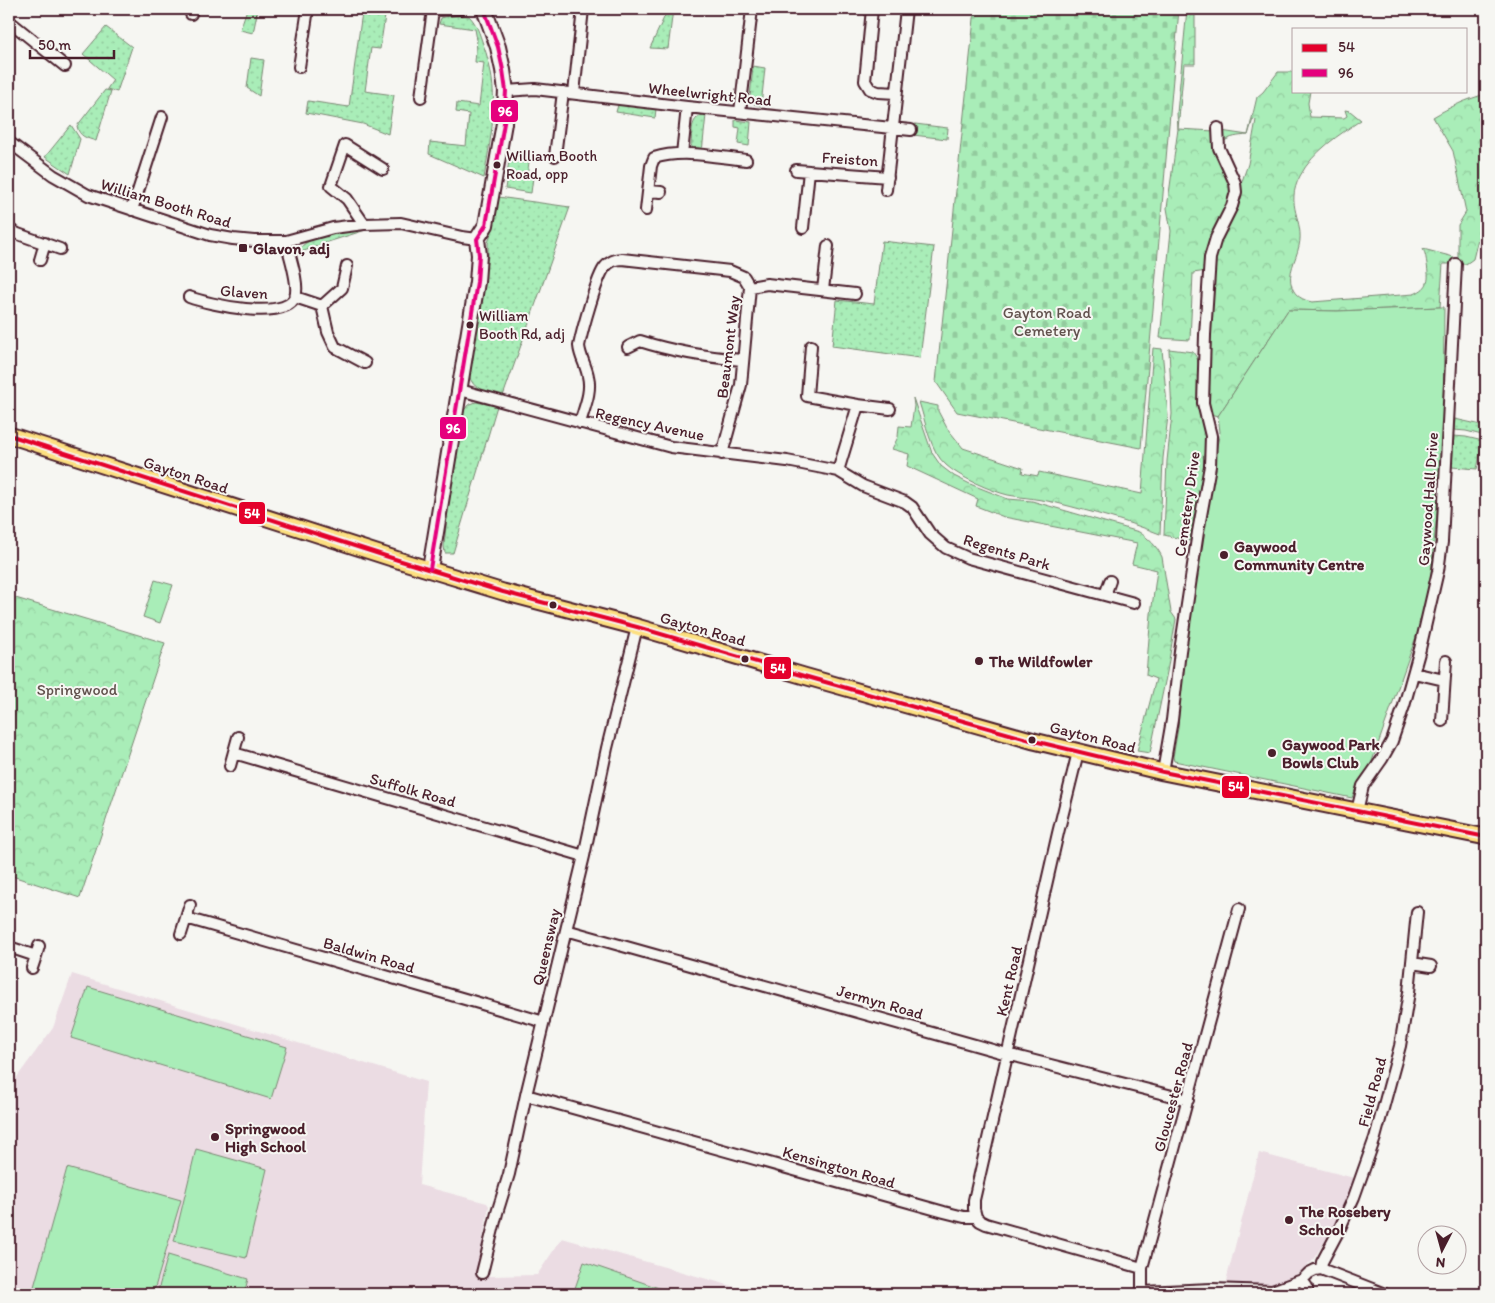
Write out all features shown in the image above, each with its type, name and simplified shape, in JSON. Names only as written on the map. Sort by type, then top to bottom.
[{"type":"main road","name":"Gayton Road","points":[[9,435],[503,592],[637,627],[804,676],[1078,752],[1255,792],[1357,810],[1486,837]]},
{"type":"street","points":[[299,67],[308,9]]},
{"type":"street","points":[[421,97],[429,9],[460,9]]},
{"type":"street","points":[[430,570],[477,282],[479,255],[477,239],[486,225],[504,123],[506,91],[503,70],[498,47],[484,9]]},
{"type":"street","points":[[574,94],[583,9]]},
{"type":"street","points":[[740,112],[752,9]]},
{"type":"street","points":[[872,9],[865,81],[870,90],[896,93]]},
{"type":"street","name":"Freiston","points":[[886,190],[906,9]]},
{"type":"street","points":[[9,21],[65,66]]},
{"type":"street","name":"Wheelwright Road","points":[[506,91],[534,89],[910,130]]},
{"type":"street","points":[[555,156],[563,92]]},
{"type":"street","points":[[682,154],[686,107]]},
{"type":"street","points":[[132,210],[162,117]]},
{"type":"street","name":"Cemetery Drive","points":[[1163,772],[1198,532],[1210,466],[1211,436],[1204,403],[1205,335],[1210,258],[1216,238],[1232,206],[1236,192],[1235,183],[1219,148],[1218,128]]},
{"type":"street","name":"William Booth Road","points":[[9,142],[53,175],[88,195],[210,235],[254,241],[286,240],[333,228],[364,224],[401,223],[477,239]]},
{"type":"street","points":[[364,224],[347,199],[331,186],[345,145],[383,169]]},
{"type":"street","points":[[646,210],[651,166],[654,158],[667,154],[682,154],[746,160]]},
{"type":"street","name":"Freiston","points":[[796,170],[888,177]]},
{"type":"street","name":"Freiston","points":[[803,228],[809,171]]},
{"type":"street","points":[[648,191],[661,192]]},
{"type":"street","points":[[9,229],[60,249]]},
{"type":"street","points":[[286,240],[297,286],[295,297],[322,306]]},
{"type":"street","points":[[40,260],[45,243]]},
{"type":"street","points":[[823,290],[828,246]]},
{"type":"street","name":"Beaumont Way","points":[[580,423],[590,385],[580,356],[579,346],[600,274],[604,268],[612,261],[622,259],[730,271],[744,277],[750,287],[739,393],[722,454]]},
{"type":"street","name":"Gaywood Hall Drive","points":[[1357,810],[1363,786],[1382,759],[1395,732],[1414,673],[1438,571],[1442,542],[1456,264]]},
{"type":"street","points":[[322,306],[342,288],[347,266]]},
{"type":"street","points":[[750,287],[767,284],[855,294]]},
{"type":"street","name":"Glaven","points":[[189,298],[206,304],[261,310],[288,306],[295,297]]},
{"type":"street","points":[[322,306],[328,332],[336,347],[365,363]]},
{"type":"street","points":[[628,346],[640,341],[700,356],[742,360]]},
{"type":"street","points":[[811,346],[807,396],[890,409]]},
{"type":"street","name":"Regency Avenue","points":[[460,390],[671,447],[787,461],[838,471],[863,486]]},
{"type":"street","points":[[838,471],[858,405]]},
{"type":"street","name":"Regents Park","points":[[863,486],[905,502],[912,507],[930,534],[946,548],[968,558],[1134,603]]},
{"type":"street","points":[[1105,595],[1110,581]]},
{"type":"street","name":"Queensway","points":[[482,1273],[496,1212],[509,1174],[526,1095],[584,856],[607,748],[637,627]]},
{"type":"street","points":[[1442,721],[1446,661]]},
{"type":"street","points":[[1414,673],[1444,680]]},
{"type":"street","points":[[230,766],[238,737]]},
{"type":"street","name":"Kent Road","points":[[976,1217],[974,1200],[1078,752]]},
{"type":"street","name":"Suffolk Road","points":[[234,753],[584,856]]},
{"type":"street","points":[[181,934],[190,905]]},
{"type":"street","name":"Gloucester Road","points":[[1140,1293],[1142,1268],[1239,909]]},
{"type":"street","name":"Field Road","points":[[1321,1269],[1322,1262],[1354,1198],[1373,1147],[1400,1046],[1409,992],[1417,912]]},
{"type":"street","name":"Baldwin Road","points":[[186,918],[544,1022]]},
{"type":"street","name":"Jermyn Road","points":[[566,930],[1007,1054],[1188,1100]]},
{"type":"street","points":[[9,946],[38,951],[32,968]]},
{"type":"street","points":[[1412,963],[1432,966]]},
{"type":"street","name":"Kensington Road","points":[[526,1095],[944,1212],[964,1217],[976,1217],[986,1224],[1142,1268]]},
{"type":"street","points":[[1140,1293],[1212,1290],[1272,1291],[1302,1280],[1309,1273],[1321,1269],[1385,1294]]},
{"type":"street","points":[[1302,1280],[1307,1287],[1306,1294]]},
{"type":"shaded area","name":"Springwood High School","points":[[72,974],[426,1082],[419,1185],[487,1203],[489,1206],[477,1271],[489,1276],[537,1275],[562,1238],[760,1294],[9,1294],[9,1088],[53,1028]]},
{"type":"shaded area","name":"The Rosebery School","points":[[1259,1153],[1354,1178],[1333,1228],[1311,1263],[1305,1268],[1284,1283],[1273,1287],[1225,1285]]},
{"type":"green space","points":[[247,9],[258,9],[253,33],[240,30]]},
{"type":"green space","points":[[668,9],[673,9],[668,49],[650,48]]},
{"type":"green space","name":"Gayton Road Cemetery","points":[[975,9],[1179,9],[1141,448],[957,412],[936,382]]},
{"type":"green space","points":[[1187,9],[1195,9],[1195,64],[1184,64],[1178,129],[1177,113]]},
{"type":"green space","points":[[362,12],[385,16],[380,49],[371,48],[365,91],[394,95],[388,134],[363,124],[306,113],[308,101],[349,107]]},
{"type":"green space","points":[[461,15],[469,16],[476,25],[489,62],[492,78],[492,127],[484,178],[429,154],[430,142],[466,146],[469,114],[456,112],[457,103],[479,106],[484,63],[475,62],[477,40],[475,29],[439,24],[441,18]]},
{"type":"green space","points":[[106,27],[132,47],[117,92],[107,89],[113,80],[83,54]]},
{"type":"green space","points":[[251,58],[264,60],[259,96],[247,88]]},
{"type":"green space","points":[[753,66],[765,68],[761,106],[754,104],[750,98]]},
{"type":"green space","points":[[1278,72],[1292,72],[1292,92],[1310,92],[1308,103],[1310,117],[1344,118],[1347,116],[1345,110],[1350,111],[1361,120],[1319,151],[1305,167],[1296,187],[1294,204],[1300,237],[1291,272],[1291,282],[1293,290],[1300,297],[1312,302],[1414,294],[1423,289],[1427,282],[1427,264],[1423,249],[1454,257],[1453,264],[1443,264],[1440,307],[1337,311],[1288,310],[1218,416],[1210,414],[1207,403],[1212,258],[1248,164],[1256,120],[1253,119],[1248,135],[1257,97]]},
{"type":"green space","points":[[105,90],[111,91],[96,141],[82,135],[77,126]]},
{"type":"green space","points":[[1486,94],[1486,206],[1473,259],[1466,264],[1458,264],[1458,225],[1466,212],[1453,151],[1433,117],[1472,98]]},
{"type":"green space","points":[[618,105],[656,109],[655,118],[616,112]]},
{"type":"green space","points":[[706,115],[702,152],[694,150],[691,145],[694,123],[696,119]]},
{"type":"green space","points":[[735,120],[751,122],[749,146],[738,144],[740,128],[735,127]]},
{"type":"green space","points":[[915,124],[948,128],[947,139],[913,135]]},
{"type":"green space","points":[[71,125],[80,139],[70,174],[45,157]]},
{"type":"green space","points":[[1178,129],[1215,131],[1233,191],[1207,271],[1193,273],[1190,340],[1160,338],[1171,231],[1167,208]]},
{"type":"green space","points":[[1221,131],[1248,135],[1232,137],[1223,142]]},
{"type":"green space","points":[[509,160],[529,162],[527,176],[533,177],[531,193],[505,189]]},
{"type":"green space","points":[[498,197],[570,207],[503,396],[486,392],[477,387],[473,384],[469,374],[488,255],[488,243]]},
{"type":"green space","points":[[375,227],[296,254],[309,241],[320,236]]},
{"type":"green space","points":[[882,241],[934,247],[920,358],[832,346],[837,300],[874,304]]},
{"type":"green space","points":[[1444,307],[1443,453],[1428,603],[1371,764],[1359,780],[1352,798],[1174,761],[1183,658],[1212,469],[1220,432],[1218,416],[1288,310],[1337,311]]},
{"type":"green space","points":[[1153,348],[1162,349],[1168,416],[1163,458],[1160,534],[1070,506],[1045,500],[1008,495],[993,490],[967,479],[952,470],[941,459],[932,444],[919,402],[938,406],[938,411],[947,428],[963,448],[1023,468],[1022,473],[1038,476],[1039,472],[1142,494]]},
{"type":"green space","points":[[1169,349],[1193,352],[1199,366],[1200,403],[1206,435],[1207,465],[1190,541],[1164,535],[1167,461],[1172,414]]},
{"type":"green space","points":[[913,398],[932,453],[941,466],[954,476],[1008,499],[1032,501],[1139,532],[1158,549],[1162,557],[1171,612],[1176,619],[1150,753],[1137,751],[1156,679],[1146,675],[1157,570],[1132,564],[1137,543],[1004,517],[976,506],[978,499],[907,466],[909,454],[892,449],[898,437],[899,426],[911,427],[914,406]]},
{"type":"green space","points":[[476,402],[497,406],[453,553],[445,553],[449,495],[462,413],[468,405]]},
{"type":"green space","points":[[1455,419],[1486,426],[1486,436],[1454,430]]},
{"type":"green space","points":[[1454,436],[1483,441],[1477,469],[1452,467]]},
{"type":"green space","points":[[155,580],[173,585],[160,623],[143,617]]},
{"type":"green space","name":"Springwood","points":[[9,596],[165,643],[80,898],[9,875]]},
{"type":"green space","points":[[88,987],[287,1047],[271,1099],[71,1038]]},
{"type":"green space","points":[[196,1149],[267,1169],[246,1258],[174,1241]]},
{"type":"green space","points":[[67,1168],[181,1200],[153,1294],[32,1294]]},
{"type":"green space","points":[[168,1255],[248,1279],[244,1294],[157,1294]]},
{"type":"green space","points":[[584,1262],[676,1294],[573,1294]]},
{"type":"transit line","name":"96","points":[[430,569],[477,282],[479,255],[477,239],[486,225],[504,123],[506,91],[503,70],[498,47],[484,9]]},
{"type":"transit line","name":"54","points":[[9,435],[503,592],[637,627],[1034,741],[1163,772],[1486,837]]},
{"type":"place","name":"William Booth Road, opp","points":[[497,165]]},
{"type":"place","name":"Glavon, adj","points":[[243,248]]},
{"type":"place","name":"William Booth Rd, adj","points":[[470,325]]},
{"type":"place","name":"Gaywood Community Centre","points":[[1224,555]]},
{"type":"place","name":"The Wildfowler","points":[[979,661]]},
{"type":"place","name":"Gaywood Park Bowls Club","points":[[1272,753]]},
{"type":"place","name":"Springwood High School","points":[[215,1137]]},
{"type":"place","name":"The Rosebery School","points":[[1289,1220]]}]
